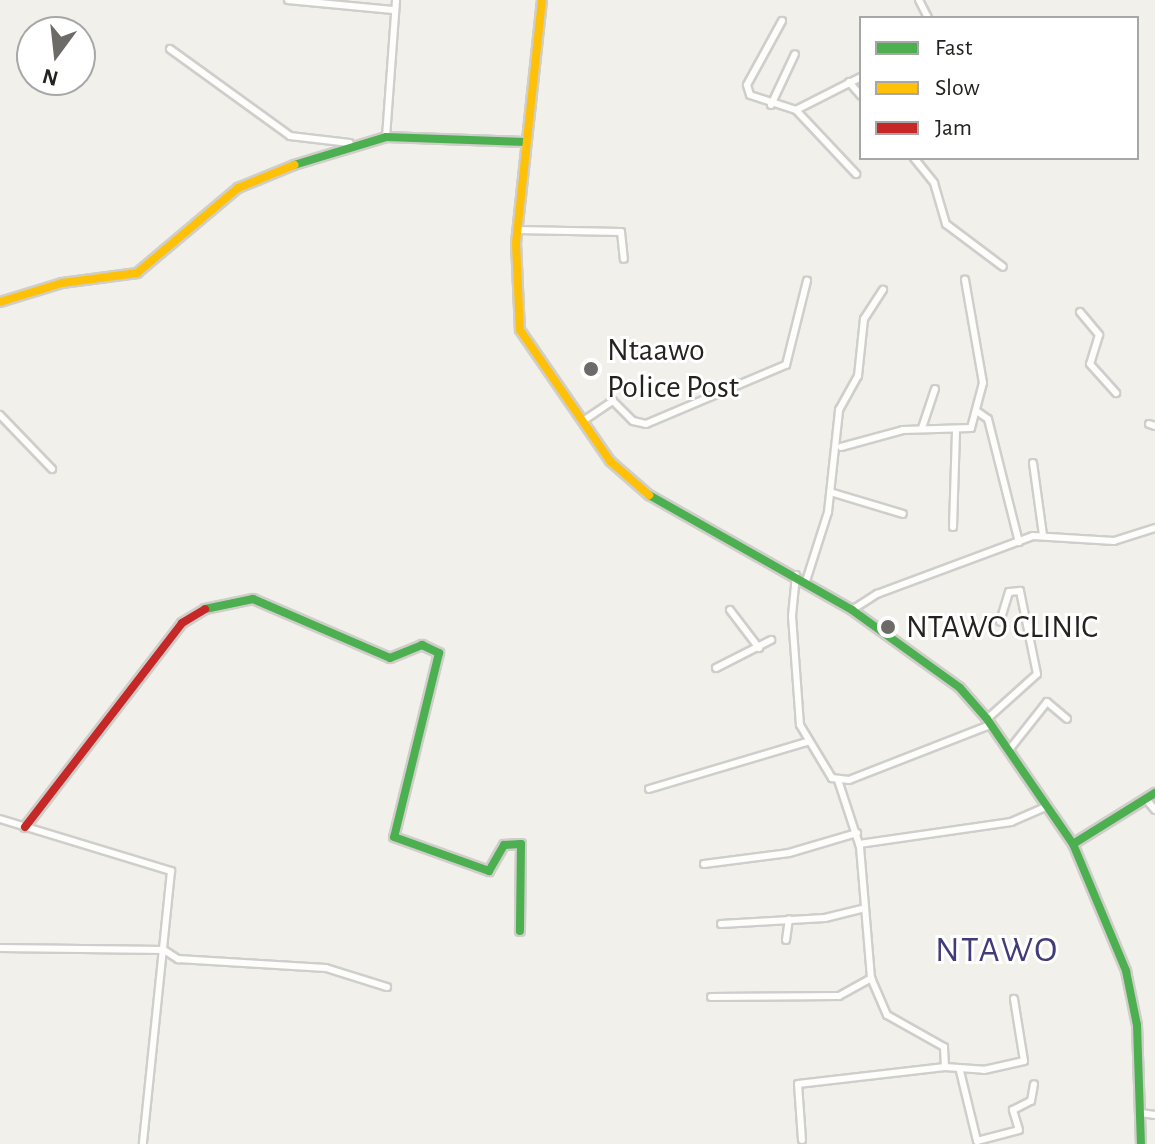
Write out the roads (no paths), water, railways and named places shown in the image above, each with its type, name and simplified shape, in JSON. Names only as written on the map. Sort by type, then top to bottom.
[{"type":"street","points":[[288,0],[393,10]]},
{"type":"street","points":[[386,137],[396,0]]},
{"type":"street","points":[[542,0],[517,230],[520,330],[583,421],[638,489],[796,575],[852,610],[960,688],[988,722],[1073,844],[1133,996],[1141,1144]]},
{"type":"street","points":[[782,21],[747,85],[750,95],[771,105],[796,110],[856,174]]},
{"type":"street","points":[[170,49],[290,136],[350,143]]},
{"type":"street","points":[[771,105],[795,54]]},
{"type":"street","points":[[796,110],[859,78]]},
{"type":"street","points":[[849,82],[859,94]]},
{"type":"street","points":[[2,299],[62,283],[137,273],[238,188],[350,143],[386,137],[525,142]]},
{"type":"street","points":[[916,160],[934,183],[946,224],[1003,267]]},
{"type":"street","points":[[517,230],[621,232],[624,259]]},
{"type":"street","points":[[841,447],[922,428],[956,432],[971,428],[978,412],[979,343],[965,280]]},
{"type":"street","points":[[583,421],[613,401],[633,421],[646,424],[786,365],[807,281]]},
{"type":"street","points":[[806,581],[841,447],[839,410],[859,371],[864,319],[883,290]]},
{"type":"street","points":[[1080,312],[1099,335],[1090,364],[1116,393]]},
{"type":"street","points":[[922,428],[935,389]]},
{"type":"street","points":[[978,412],[988,419],[1019,542]]},
{"type":"street","points":[[0,415],[52,469]]},
{"type":"street","points":[[953,527],[956,432]]},
{"type":"street","points":[[1033,463],[1043,535]]},
{"type":"street","points":[[830,492],[903,514]]},
{"type":"street","points":[[852,610],[877,594],[1043,535],[1114,541],[1155,528]]},
{"type":"street","points":[[796,575],[796,692],[807,742],[838,780],[857,833],[861,909],[871,978],[894,1022],[937,1038],[945,1067]]},
{"type":"street","points":[[838,780],[988,722],[1037,674],[1020,591],[1009,592],[1000,622]]},
{"type":"street","points":[[25,827],[182,623],[207,608],[253,599],[390,658],[422,645],[439,653],[394,837],[489,871],[504,845],[521,844],[520,931]]},
{"type":"street","points":[[730,610],[759,648]]},
{"type":"street","points":[[716,668],[771,640]]},
{"type":"street","points":[[1009,750],[1047,702],[1067,719]]},
{"type":"street","points":[[649,789],[807,742]]},
{"type":"street","points":[[1073,844],[1155,793]]},
{"type":"street","points":[[1146,799],[1155,810]]},
{"type":"street","points":[[859,844],[999,824],[1048,806]]},
{"type":"street","points":[[0,819],[165,866],[173,880],[143,1144]]},
{"type":"street","points":[[704,864],[789,853],[857,833]]},
{"type":"street","points":[[721,924],[861,909]]},
{"type":"street","points":[[786,940],[789,919]]},
{"type":"street","points":[[0,948],[164,950],[178,959],[326,968],[387,987]]},
{"type":"street","points":[[711,997],[839,996],[871,978]]},
{"type":"street","points":[[802,1140],[798,1084],[945,1067],[960,1071],[1026,1059],[1014,999]]},
{"type":"street","points":[[960,1071],[977,1141],[1019,1130],[1015,1105],[1031,1101],[1034,1084]]},
{"type":"street","points":[[1141,1113],[1155,1115]]},
{"type":"place","name":"Ntaawo Police Post","points":[[591,369]]},
{"type":"place","name":"NTAWO CLINIC","points":[[888,627]]},
{"type":"district","name":"NTAWO","points":[[997,951]]}]
